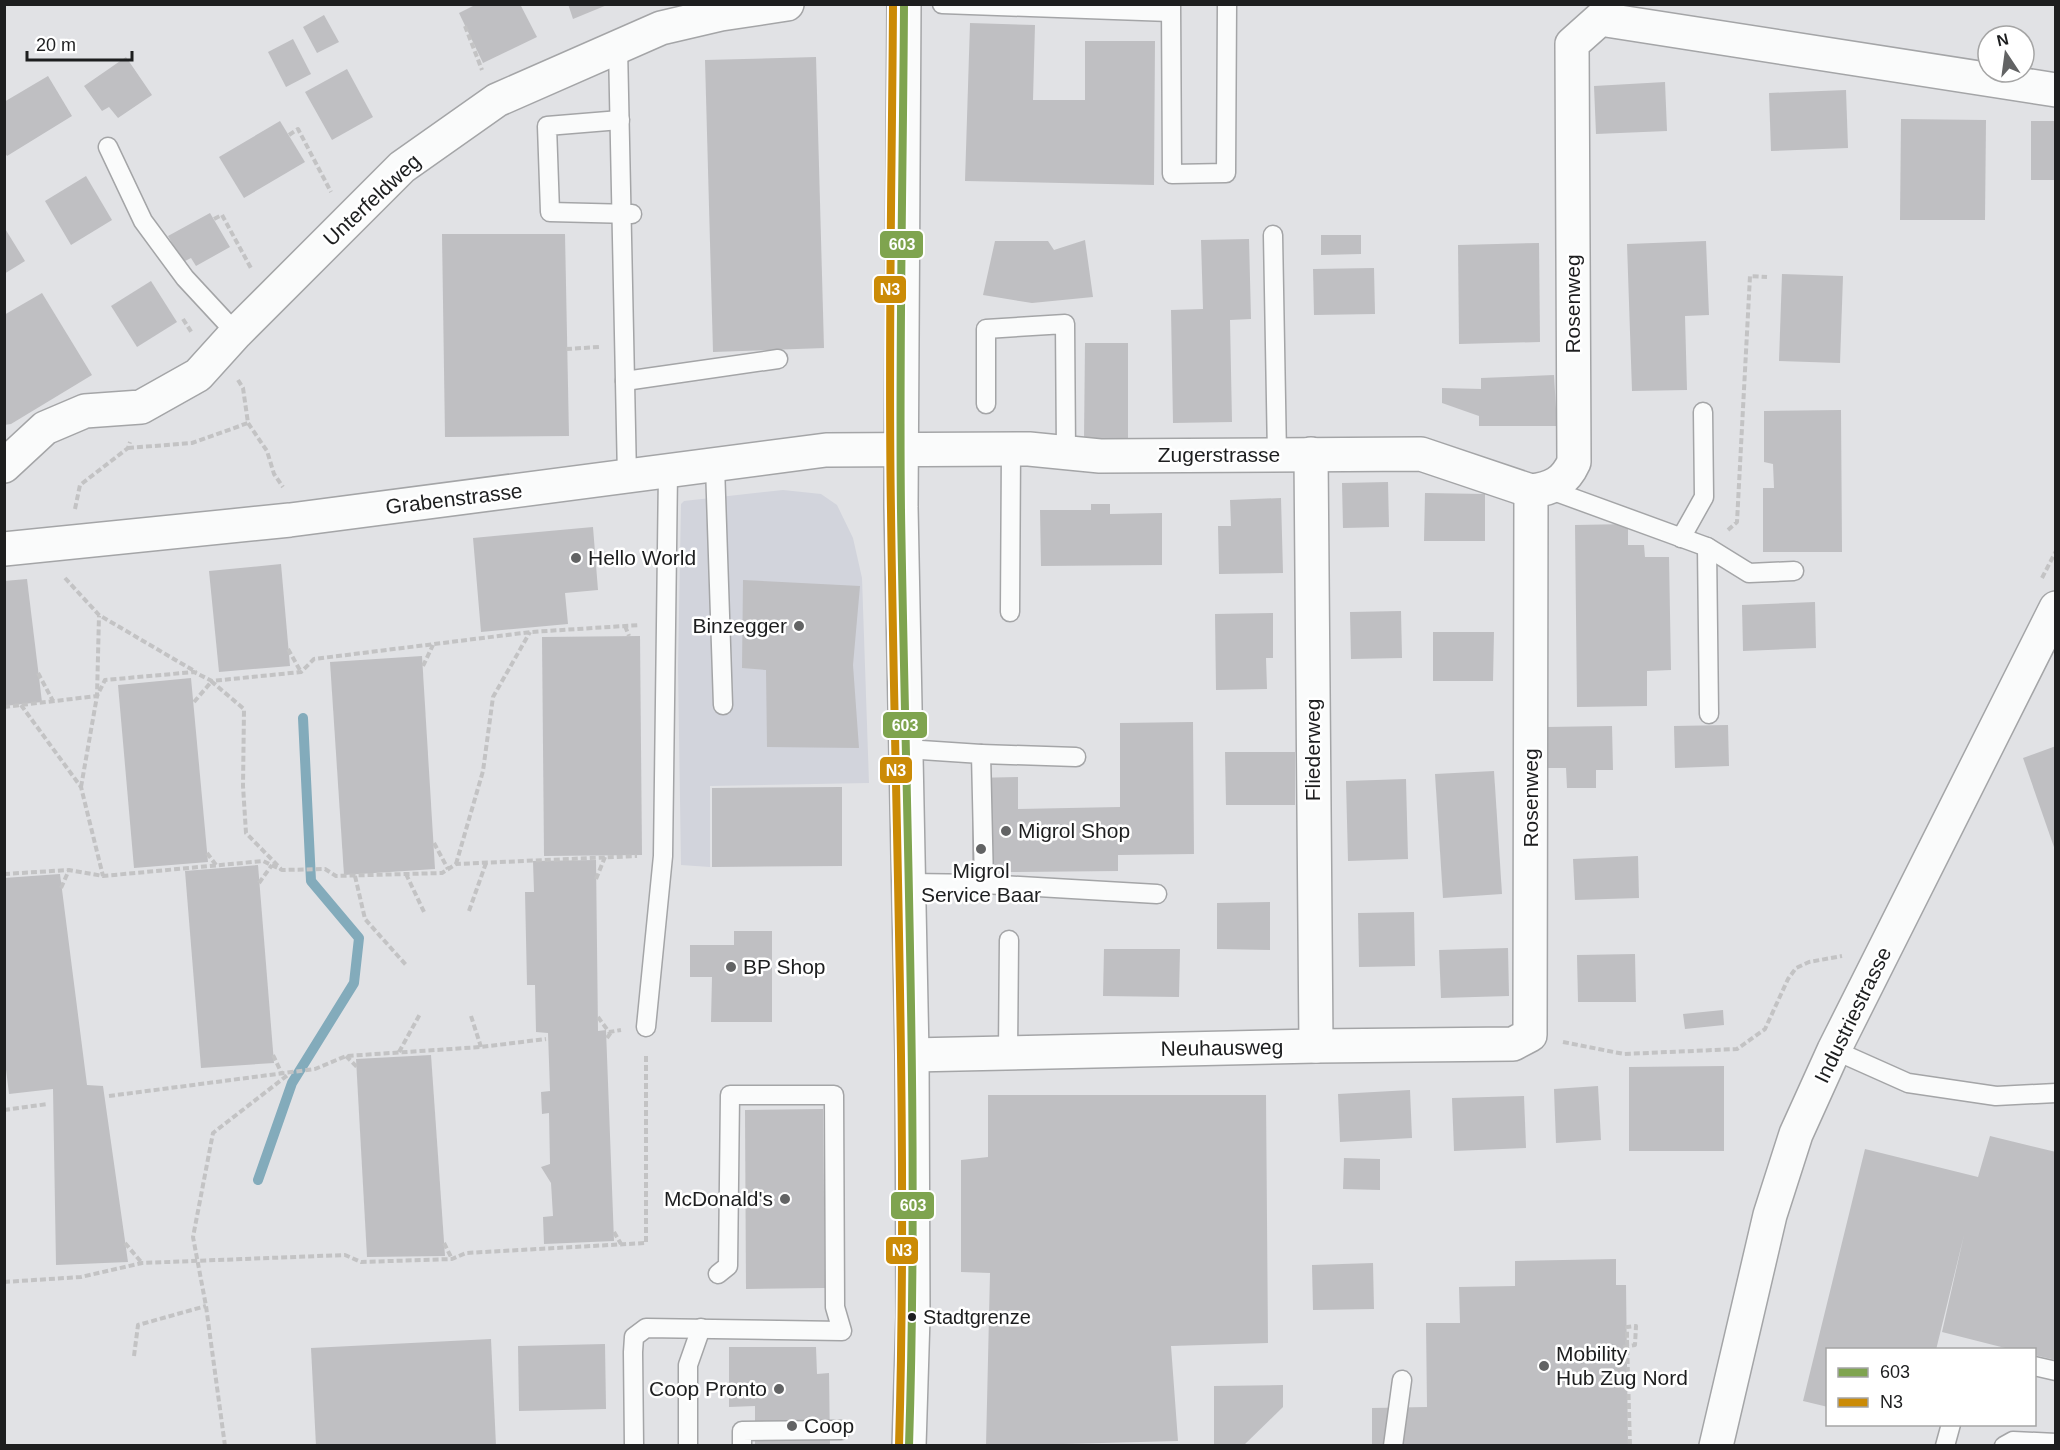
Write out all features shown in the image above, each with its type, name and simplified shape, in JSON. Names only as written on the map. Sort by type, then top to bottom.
[{"type":"street","name":"Unterfeldweg","points":[[4,466],[45,428],[85,411],[141,407],[198,375],[268,300],[402,166],[497,100],[661,28],[721,14],[787,4]]},
{"type":"street","points":[[904,4],[902,448],[912,1055],[913,1317],[909,1446]]},
{"type":"street","name":"Rosenweg","points":[[1530,1035],[1540,490],[1568,476],[1574,462],[1572,44],[1600,19],[2055,90]]},
{"type":"street","name":"Zugerstrasse","points":[[902,448],[1011,449],[1100,456],[1421,454],[1540,490]]},
{"type":"street","name":"Grabenstrasse","points":[[4,549],[290,520],[826,450],[902,448]]},
{"type":"street","name":"Fliederweg","points":[[1311,454],[1316,1046]]},
{"type":"street","name":"Industriestrasse","points":[[1716,1446],[1770,1215],[1796,1134],[1834,1050],[2055,608]]},
{"type":"street","name":"Neuhausweg","points":[[912,1055],[1513,1044],[1530,1035]]},
{"type":"lane","points":[[942,4],[1171,8],[1172,174],[1226,173],[1227,4]]},
{"type":"lane","points":[[618,46],[620,120],[627,214],[625,381],[627,477]]},
{"type":"lane","points":[[620,120],[547,126],[550,212],[627,214]]},
{"type":"lane","points":[[108,147],[143,221],[228,342]]},
{"type":"lane","points":[[1273,235],[1276,454]]},
{"type":"lane","points":[[986,404],[986,329],[1065,324],[1066,452]]},
{"type":"lane","points":[[625,381],[778,359]]},
{"type":"lane","points":[[1681,538],[1704,497],[1703,412]]},
{"type":"lane","points":[[1010,612],[1011,449]]},
{"type":"lane","points":[[715,466],[723,705]]},
{"type":"lane","points":[[646,1027],[663,856],[668,472]]},
{"type":"lane","points":[[1540,490],[1707,547],[1749,573],[1794,571]]},
{"type":"lane","points":[[1707,547],[1709,714]]},
{"type":"lane","points":[[906,749],[1076,757]]},
{"type":"lane","points":[[981,754],[984,884]]},
{"type":"lane","points":[[909,883],[984,884],[1157,894]]},
{"type":"lane","points":[[1008,1053],[1009,940]]},
{"type":"lane","points":[[1834,1050],[1908,1083],[1996,1096],[2055,1093]]},
{"type":"lane","points":[[634,1446],[634,1337],[646,1328],[842,1331],[835,1307],[834,1095],[730,1095],[729,1266],[718,1274]]},
{"type":"lane","points":[[688,1446],[688,1365],[701,1328]]},
{"type":"lane","points":[[2036,1366],[2055,1371]]},
{"type":"lane","points":[[1393,1446],[1402,1380]]},
{"type":"lane","points":[[1945,1446],[1951,1426]]},
{"type":"lane","points":[[742,1446],[742,1431],[841,1430]]},
{"type":"lane","points":[[2004,1446],[2013,1441],[2055,1443]]},
{"type":"path","points":[[465,26],[479,64],[497,100]]},
{"type":"path","points":[[289,135],[298,129],[346,223]]},
{"type":"path","points":[[214,219],[222,214],[268,300]]},
{"type":"path","points":[[1707,547],[1737,522],[1750,276],[1767,277]]},
{"type":"path","points":[[228,342],[243,388],[248,423],[267,451],[285,495]]},
{"type":"path","points":[[566,349],[603,347]]},
{"type":"path","points":[[129,448],[141,407]]},
{"type":"path","points":[[75,516],[80,485],[129,448],[192,443],[248,423]]},
{"type":"path","points":[[62,575],[99,615],[212,681],[244,709],[243,786],[246,833],[282,870]]},
{"type":"path","points":[[81,787],[97,696],[99,615]]},
{"type":"path","points":[[97,696],[105,680],[194,672],[212,681],[301,672],[314,659],[550,628],[665,623]]},
{"type":"path","points":[[625,626],[629,636]]},
{"type":"path","points":[[456,864],[483,771],[493,697],[531,632]]},
{"type":"path","points":[[423,666],[434,644]]},
{"type":"path","points":[[288,649],[301,672]]},
{"type":"path","points":[[38,674],[53,701]]},
{"type":"path","points":[[194,702],[212,681]]},
{"type":"path","points":[[4,707],[97,696]]},
{"type":"path","points":[[21,705],[81,787],[103,876]]},
{"type":"path","points":[[434,843],[448,869]]},
{"type":"path","points":[[207,853],[216,866]]},
{"type":"path","points":[[4,874],[69,870],[103,876],[263,861],[282,870],[325,869],[336,876],[355,876],[442,873],[456,864],[663,856]]},
{"type":"path","points":[[596,879],[605,857]]},
{"type":"path","points":[[470,911],[486,863]]},
{"type":"path","points":[[260,883],[272,865]]},
{"type":"path","points":[[61,888],[69,870]]},
{"type":"path","points":[[406,874],[425,914]]},
{"type":"path","points":[[355,876],[365,919],[406,965]]},
{"type":"path","points":[[1530,1035],[1624,1054],[1737,1049],[1765,1029],[1788,979],[1796,968],[1809,962],[1836,959],[1844,955]]},
{"type":"path","points":[[399,1052],[420,1014]]},
{"type":"path","points":[[471,1016],[481,1047]]},
{"type":"path","points":[[598,1017],[610,1031],[607,1038]]},
{"type":"path","points":[[4,1282],[81,1277],[142,1263],[345,1255],[361,1263],[452,1259],[466,1253],[646,1243],[646,1027]]},
{"type":"path","points":[[109,1096],[315,1069],[346,1056],[481,1047],[546,1039]]},
{"type":"path","points":[[273,1055],[282,1074]]},
{"type":"path","points":[[346,1056],[357,1067]]},
{"type":"path","points":[[225,1446],[206,1306],[193,1237],[213,1133],[293,1072]]},
{"type":"path","points":[[4,1110],[48,1104]]},
{"type":"path","points":[[614,1232],[621,1244]]},
{"type":"path","points":[[125,1243],[142,1263]]},
{"type":"path","points":[[444,1243],[452,1259]]},
{"type":"path","points":[[134,1356],[138,1325],[206,1306]]},
{"type":"path","points":[[1623,1347],[1635,1345],[1636,1326],[1627,1327],[1627,1340],[1630,1446]]},
{"type":"shaded area","points":[[783,490],[821,494],[837,505],[853,538],[862,578],[869,783],[710,786],[710,867],[681,865],[678,667],[681,504],[684,501]]},
{"type":"building","points":[[477,4],[520,4],[537,37],[483,63],[459,13]]},
{"type":"building","points":[[568,4],[607,4],[607,5],[573,19]]},
{"type":"building","points":[[324,15],[339,42],[317,53],[303,27]]},
{"type":"building","points":[[970,23],[1035,25],[1033,100],[1085,100],[1085,41],[1155,41],[1154,185],[965,181]]},
{"type":"building","points":[[293,39],[311,74],[286,87],[268,52]]},
{"type":"building","points":[[126,57],[152,95],[118,118],[109,107],[102,111],[84,86]]},
{"type":"building","points":[[816,57],[824,348],[713,352],[705,60]]},
{"type":"building","points":[[347,69],[373,117],[332,140],[305,92]]},
{"type":"building","points":[[48,76],[72,116],[7,156],[4,151],[4,102]]},
{"type":"building","points":[[1665,82],[1667,131],[1596,134],[1594,86]]},
{"type":"building","points":[[1846,90],[1848,148],[1771,151],[1769,93]]},
{"type":"building","points":[[1901,119],[1986,120],[1985,220],[1900,220]]},
{"type":"building","points":[[280,121],[305,162],[244,198],[219,157]]},
{"type":"building","points":[[2031,121],[2056,121],[2056,180],[2031,180]]},
{"type":"building","points":[[86,176],[112,220],[71,245],[45,201]]},
{"type":"building","points":[[210,213],[230,247],[196,266],[191,258],[183,262],[168,236]]},
{"type":"building","points":[[4,227],[25,261],[4,274]]},
{"type":"building","points":[[442,234],[565,234],[569,436],[445,437]]},
{"type":"building","points":[[1321,235],[1361,235],[1361,254],[1321,255]]},
{"type":"building","points":[[1249,239],[1251,319],[1230,320],[1232,422],[1173,423],[1171,310],[1203,309],[1201,240]]},
{"type":"building","points":[[1085,240],[1093,297],[1032,303],[983,295],[995,241],[1048,241],[1054,250]]},
{"type":"building","points":[[1706,241],[1709,315],[1685,316],[1687,390],[1632,391],[1627,244]]},
{"type":"building","points":[[1539,243],[1540,342],[1459,344],[1458,245]]},
{"type":"building","points":[[1374,268],[1375,314],[1314,315],[1313,269]]},
{"type":"building","points":[[1782,274],[1843,276],[1840,363],[1779,361]]},
{"type":"building","points":[[151,281],[177,322],[137,347],[111,306]]},
{"type":"building","points":[[42,293],[92,375],[11,424],[4,425],[4,315]]},
{"type":"building","points":[[1085,343],[1128,343],[1128,440],[1084,440]]},
{"type":"building","points":[[1554,375],[1557,426],[1479,426],[1479,416],[1442,403],[1442,388],[1481,389],[1481,378]]},
{"type":"building","points":[[1841,410],[1842,552],[1763,552],[1763,488],[1774,488],[1773,464],[1764,462],[1764,411]]},
{"type":"building","points":[[1388,482],[1389,527],[1343,528],[1342,483]]},
{"type":"building","points":[[1425,493],[1485,494],[1485,541],[1424,541]]},
{"type":"building","points":[[1281,498],[1283,573],[1219,574],[1218,526],[1231,526],[1230,500]]},
{"type":"building","points":[[1091,504],[1110,504],[1110,514],[1162,513],[1162,565],[1041,566],[1040,510],[1091,510]]},
{"type":"building","points":[[1628,524],[1628,545],[1644,545],[1645,557],[1669,557],[1671,670],[1647,671],[1647,706],[1577,707],[1575,525]]},
{"type":"building","points":[[593,527],[598,590],[565,593],[568,624],[481,632],[473,538]]},
{"type":"building","points":[[281,564],[290,666],[219,672],[209,571]]},
{"type":"building","points":[[27,579],[42,702],[4,706],[4,581]]},
{"type":"building","name":"Binzegger","points":[[743,580],[860,586],[853,665],[859,748],[767,747],[766,670],[742,668]]},
{"type":"building","points":[[1815,602],[1816,648],[1743,651],[1742,605]]},
{"type":"building","points":[[1401,611],[1402,658],[1351,659],[1350,612]]},
{"type":"building","points":[[1273,613],[1273,658],[1266,658],[1267,689],[1216,690],[1215,614]]},
{"type":"building","points":[[1433,632],[1494,632],[1493,681],[1433,681]]},
{"type":"building","points":[[640,636],[642,855],[544,856],[542,637]]},
{"type":"building","points":[[422,656],[435,869],[344,875],[330,662]]},
{"type":"building","points":[[191,678],[208,862],[134,868],[118,685]]},
{"type":"building","points":[[1193,722],[1194,854],[1118,855],[1118,871],[1008,872],[1008,878],[972,878],[972,778],[1018,777],[1018,809],[1120,807],[1120,723]]},
{"type":"building","points":[[1728,725],[1729,766],[1675,768],[1674,726]]},
{"type":"building","points":[[1612,726],[1613,770],[1596,770],[1596,788],[1567,788],[1566,768],[1547,768],[1546,727]]},
{"type":"building","points":[[2056,746],[2056,850],[2055,850],[2023,758]]},
{"type":"building","points":[[1225,752],[1295,752],[1295,805],[1226,805]]},
{"type":"building","points":[[1494,771],[1502,894],[1443,898],[1435,774]]},
{"type":"building","points":[[1406,779],[1408,859],[1348,861],[1346,781]]},
{"type":"building","points":[[842,787],[842,866],[712,867],[712,788]]},
{"type":"building","points":[[1638,856],[1639,898],[1575,900],[1573,859]]},
{"type":"building","points":[[596,860],[598,1031],[606,1030],[614,1241],[544,1244],[543,1217],[553,1216],[551,1183],[541,1167],[550,1164],[549,1113],[542,1114],[541,1092],[550,1091],[548,1033],[536,1032],[535,985],[527,985],[525,892],[534,892],[533,861]]},
{"type":"building","points":[[258,865],[274,1063],[201,1068],[185,871]]},
{"type":"building","points":[[60,874],[87,1085],[103,1086],[128,1262],[56,1265],[53,1089],[9,1094],[4,1053],[4,878]]},
{"type":"building","points":[[1270,902],[1270,950],[1217,949],[1217,903]]},
{"type":"building","points":[[1414,912],[1415,966],[1359,967],[1358,913]]},
{"type":"building","name":"BP Shop","points":[[734,931],[772,931],[772,1022],[711,1022],[712,977],[690,977],[690,945],[734,945]]},
{"type":"building","points":[[1508,948],[1509,996],[1441,998],[1439,950]]},
{"type":"building","points":[[1104,949],[1180,949],[1179,997],[1103,996]]},
{"type":"building","points":[[1635,954],[1636,1002],[1578,1002],[1577,955]]},
{"type":"building","points":[[1723,1010],[1724,1025],[1685,1029],[1683,1014]]},
{"type":"building","points":[[431,1055],[445,1256],[367,1257],[356,1059]]},
{"type":"building","points":[[1724,1066],[1724,1151],[1629,1151],[1629,1067]]},
{"type":"building","points":[[1598,1086],[1601,1140],[1556,1143],[1554,1089]]},
{"type":"building","points":[[1410,1090],[1412,1138],[1340,1142],[1338,1094]]},
{"type":"building","points":[[988,1095],[1266,1095],[1268,1343],[1171,1346],[1178,1441],[986,1446],[990,1273],[961,1272],[961,1160],[988,1157]]},
{"type":"building","points":[[1524,1096],[1526,1148],[1454,1151],[1452,1098]]},
{"type":"building","name":"McDonald's","points":[[823,1109],[825,1288],[746,1289],[745,1110]]},
{"type":"building","points":[[1990,1136],[2056,1152],[2056,1360],[2036,1355],[2036,1348],[2005,1348],[1942,1332],[1964,1235],[1936,1348],[1826,1348],[1826,1407],[1803,1401],[1865,1149],[1978,1177]]},
{"type":"building","points":[[1344,1158],[1380,1159],[1380,1190],[1343,1189]]},
{"type":"building","name":"Mobility Hub Zug Nord","points":[[1616,1259],[1616,1285],[1626,1285],[1628,1446],[1372,1446],[1372,1408],[1427,1407],[1426,1323],[1460,1323],[1459,1287],[1515,1286],[1515,1261]]},
{"type":"building","points":[[1373,1263],[1374,1309],[1313,1310],[1312,1265]]},
{"type":"building","points":[[491,1339],[496,1446],[316,1446],[311,1348]]},
{"type":"building","points":[[605,1344],[606,1409],[519,1411],[518,1346]]},
{"type":"building","name":"Coop Pronto","points":[[729,1347],[816,1347],[817,1374],[829,1373],[830,1446],[755,1446],[755,1406],[729,1407]]},
{"type":"building","points":[[1283,1385],[1283,1407],[1243,1446],[1214,1446],[1214,1386]]},
{"type":"waterway","points":[[258,1180],[292,1083],[354,983],[359,938],[311,881],[303,718]]},
{"type":"transit line","name":"N3","points":[[893,4],[890,448],[900,978],[902,1212],[899,1446]]},
{"type":"transit line","name":"603","points":[[904,4],[901,511],[911,978],[913,1212],[909,1446]]},
{"type":"place","name":"Hello World","points":[[576,558]]},
{"type":"place","name":"Binzegger","points":[[799,626]]},
{"type":"place","name":"Migrol Shop","points":[[1006,831]]},
{"type":"place","name":"Migrol Service Baar","points":[[981,849]]},
{"type":"place","name":"BP Shop","points":[[731,967]]},
{"type":"place","name":"McDonald's","points":[[785,1199]]},
{"type":"place","name":"Stadtgrenze","points":[[912,1317]]},
{"type":"place","name":"Mobility Hub Zug Nord","points":[[1544,1366]]},
{"type":"place","name":"Coop Pronto","points":[[779,1389]]},
{"type":"place","name":"Coop","points":[[792,1426]]}]
